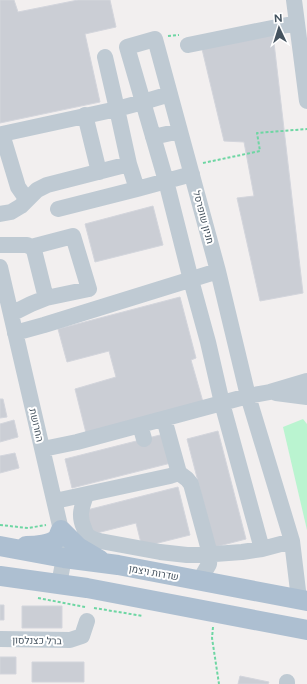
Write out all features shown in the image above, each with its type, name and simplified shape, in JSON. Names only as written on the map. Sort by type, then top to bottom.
[{"type":"main road","points":[[1,546],[17,547],[43,544],[56,539],[60,526]]},
{"type":"main road","points":[[60,526],[78,547],[99,560],[118,565]]},
{"type":"main road","name":"שדרות ויצמן","points":[[1,546],[64,558],[118,565],[303,600]]},
{"type":"main road","points":[[0,576],[87,588],[307,630]]},
{"type":"street","points":[[294,0],[307,101]]},
{"type":"street","points":[[188,45],[297,23]]},
{"type":"street","name":"חניון שופרסל","points":[[143,102],[127,47],[155,39],[218,271],[248,396],[292,541],[303,600]]},
{"type":"street","points":[[105,57],[129,164],[137,190]]},
{"type":"street","points":[[27,200],[18,187],[2,134],[117,109],[170,94]]},
{"type":"street","points":[[143,102],[166,181],[208,342],[222,403],[262,549]]},
{"type":"street","points":[[85,115],[99,172]]},
{"type":"street","points":[[153,137],[180,131]]},
{"type":"street","points":[[0,214],[11,212],[21,206],[38,190],[47,185],[129,164]]},
{"type":"street","points":[[58,209],[137,190],[166,181],[191,170]]},
{"type":"street","points":[[0,245],[31,246],[73,236],[89,289],[46,298],[11,314]]},
{"type":"street","points":[[31,246],[34,250],[46,298]]},
{"type":"street","name":"החרושת","points":[[0,267],[60,526],[64,558],[59,584]]},
{"type":"street","points":[[15,333],[218,271]]},
{"type":"street","points":[[208,342],[234,334]]},
{"type":"street","points":[[42,449],[142,432],[164,419],[307,381]]},
{"type":"street","points":[[270,392],[307,397]]},
{"type":"street","points":[[164,419],[179,473],[191,484],[210,554],[210,564],[200,580]]},
{"type":"street","points":[[54,501],[179,473]]},
{"type":"street","points":[[86,494],[81,509],[80,520],[87,535],[100,541],[160,552],[187,555],[242,552],[262,549],[292,541]]},
{"type":"street","name":"ברל כצנלסון","points":[[0,639],[70,640],[82,636],[87,621]]},
{"type":"path","points":[[191,170],[260,151],[257,133],[307,129]]},
{"type":"path","points":[[0,525],[28,528],[60,526]]},
{"type":"path","points":[[212,638],[219,684]]},
{"type":"green space","points":[[303,419],[307,424],[307,530],[283,427]]},
{"type":"building","points":[[0,0],[14,0],[18,12],[78,0],[110,0],[116,27],[85,34],[100,102],[0,123]]},
{"type":"building","points":[[273,34],[303,293],[260,301],[237,198],[254,196],[244,142],[224,141],[202,49]]},
{"type":"building","points":[[153,206],[163,245],[95,262],[85,224]]},
{"type":"building","points":[[180,297],[196,358],[191,360],[203,402],[86,433],[75,389],[116,377],[109,351],[67,362],[58,329]]},
{"type":"building","points":[[0,399],[3,399],[7,417],[0,418]]},
{"type":"building","points":[[14,420],[18,437],[0,442],[0,424]]},
{"type":"building","points":[[218,431],[246,539],[215,547],[187,439]]},
{"type":"building","points":[[164,434],[171,463],[72,488],[65,459]]},
{"type":"building","points":[[15,453],[19,468],[0,473],[0,456]]},
{"type":"building","points":[[178,487],[190,535],[142,547],[136,523],[89,535],[83,511]]},
{"type":"building","points":[[0,605],[4,605],[4,620],[0,620]]},
{"type":"building","points":[[22,606],[62,606],[62,628],[22,628]]},
{"type":"building","points":[[0,657],[16,657],[16,674],[0,674]]},
{"type":"building","points":[[32,662],[84,662],[84,682],[32,682]]},
{"type":"building","points":[[240,676],[269,682],[268,684],[238,684]]}]
